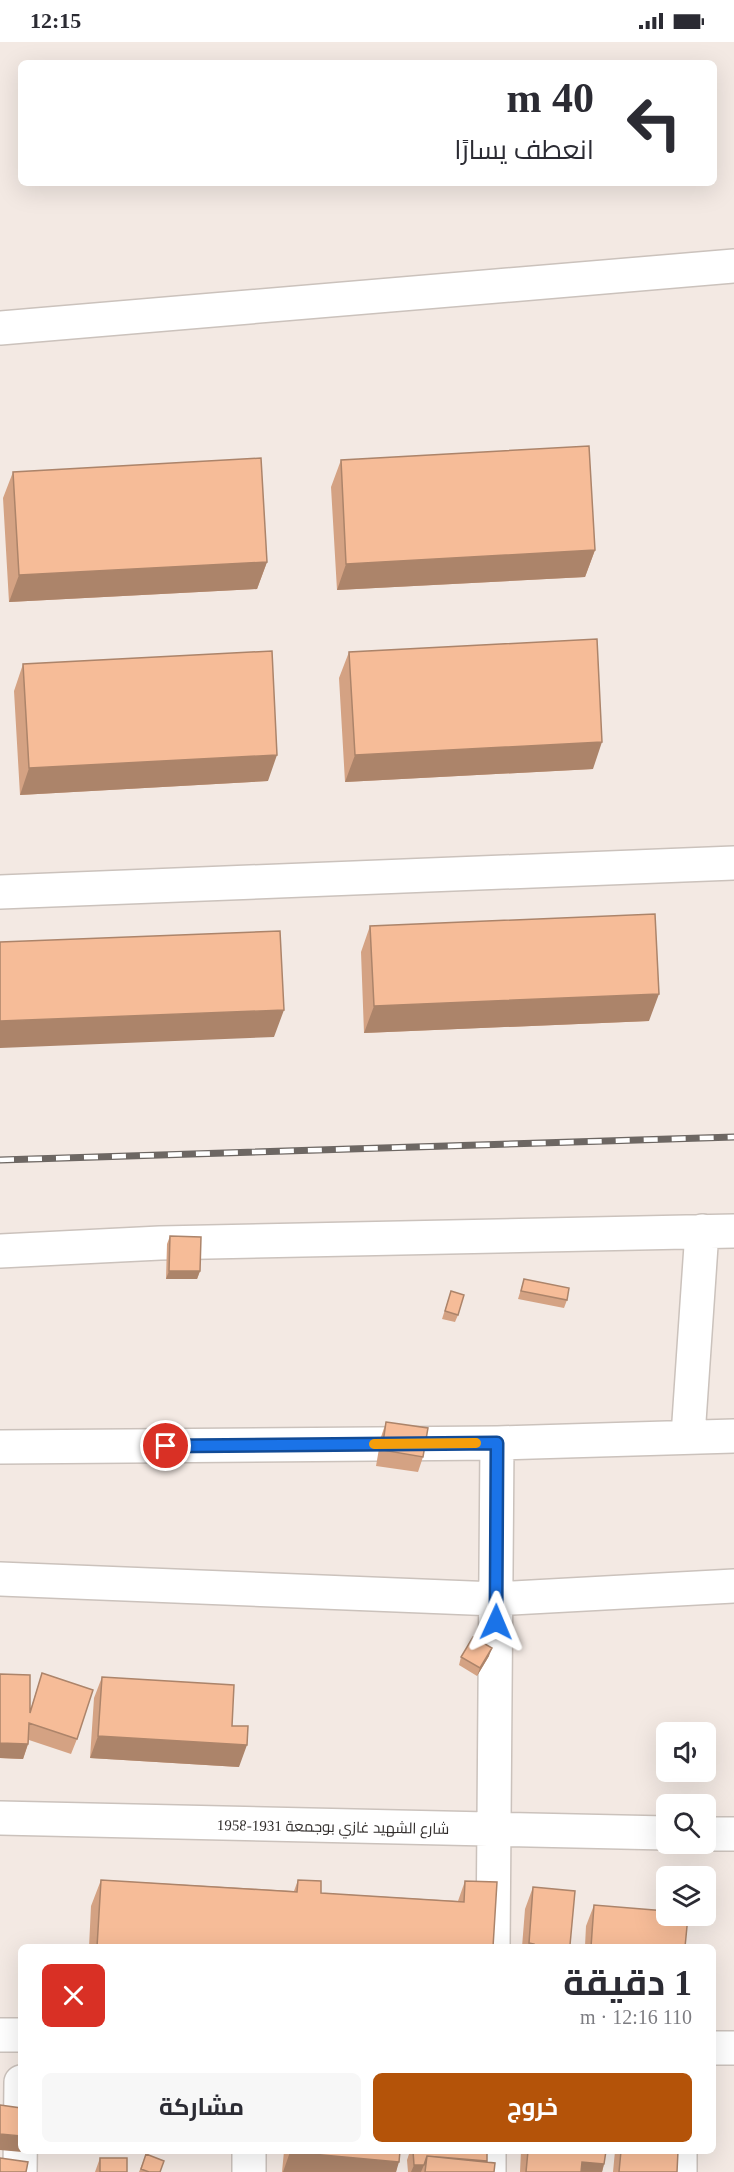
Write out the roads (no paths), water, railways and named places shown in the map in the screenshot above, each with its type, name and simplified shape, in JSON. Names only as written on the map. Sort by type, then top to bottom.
[{"type":"street","points":[[0,328],[734,266]]},
{"type":"street","points":[[0,892],[734,863]]},
{"type":"street","points":[[0,1251],[160,1243],[718,1231],[688,1436]]},
{"type":"street","points":[[0,1447],[497,1443],[734,1436]]},
{"type":"street","points":[[493,1944],[497,1443]]},
{"type":"street","points":[[0,1580],[496,1599],[734,1586]]},
{"type":"street","name":"شارع الشهيد غازي بوجمعة 1931-1958","points":[[0,1818],[656,1833]]},
{"type":"street","points":[[716,1834],[734,1834]]},
{"type":"street","points":[[0,2035],[18,2035]]},
{"type":"street","points":[[716,2048],[734,2048]]},
{"type":"street","points":[[20,2154],[20,2172]]},
{"type":"street","points":[[249,2154],[249,2172]]},
{"type":"street","points":[[489,2154],[489,2172]]},
{"type":"street","points":[[680,2154],[680,2172]]},
{"type":"railway","points":[[0,1160],[734,1137]]}]
